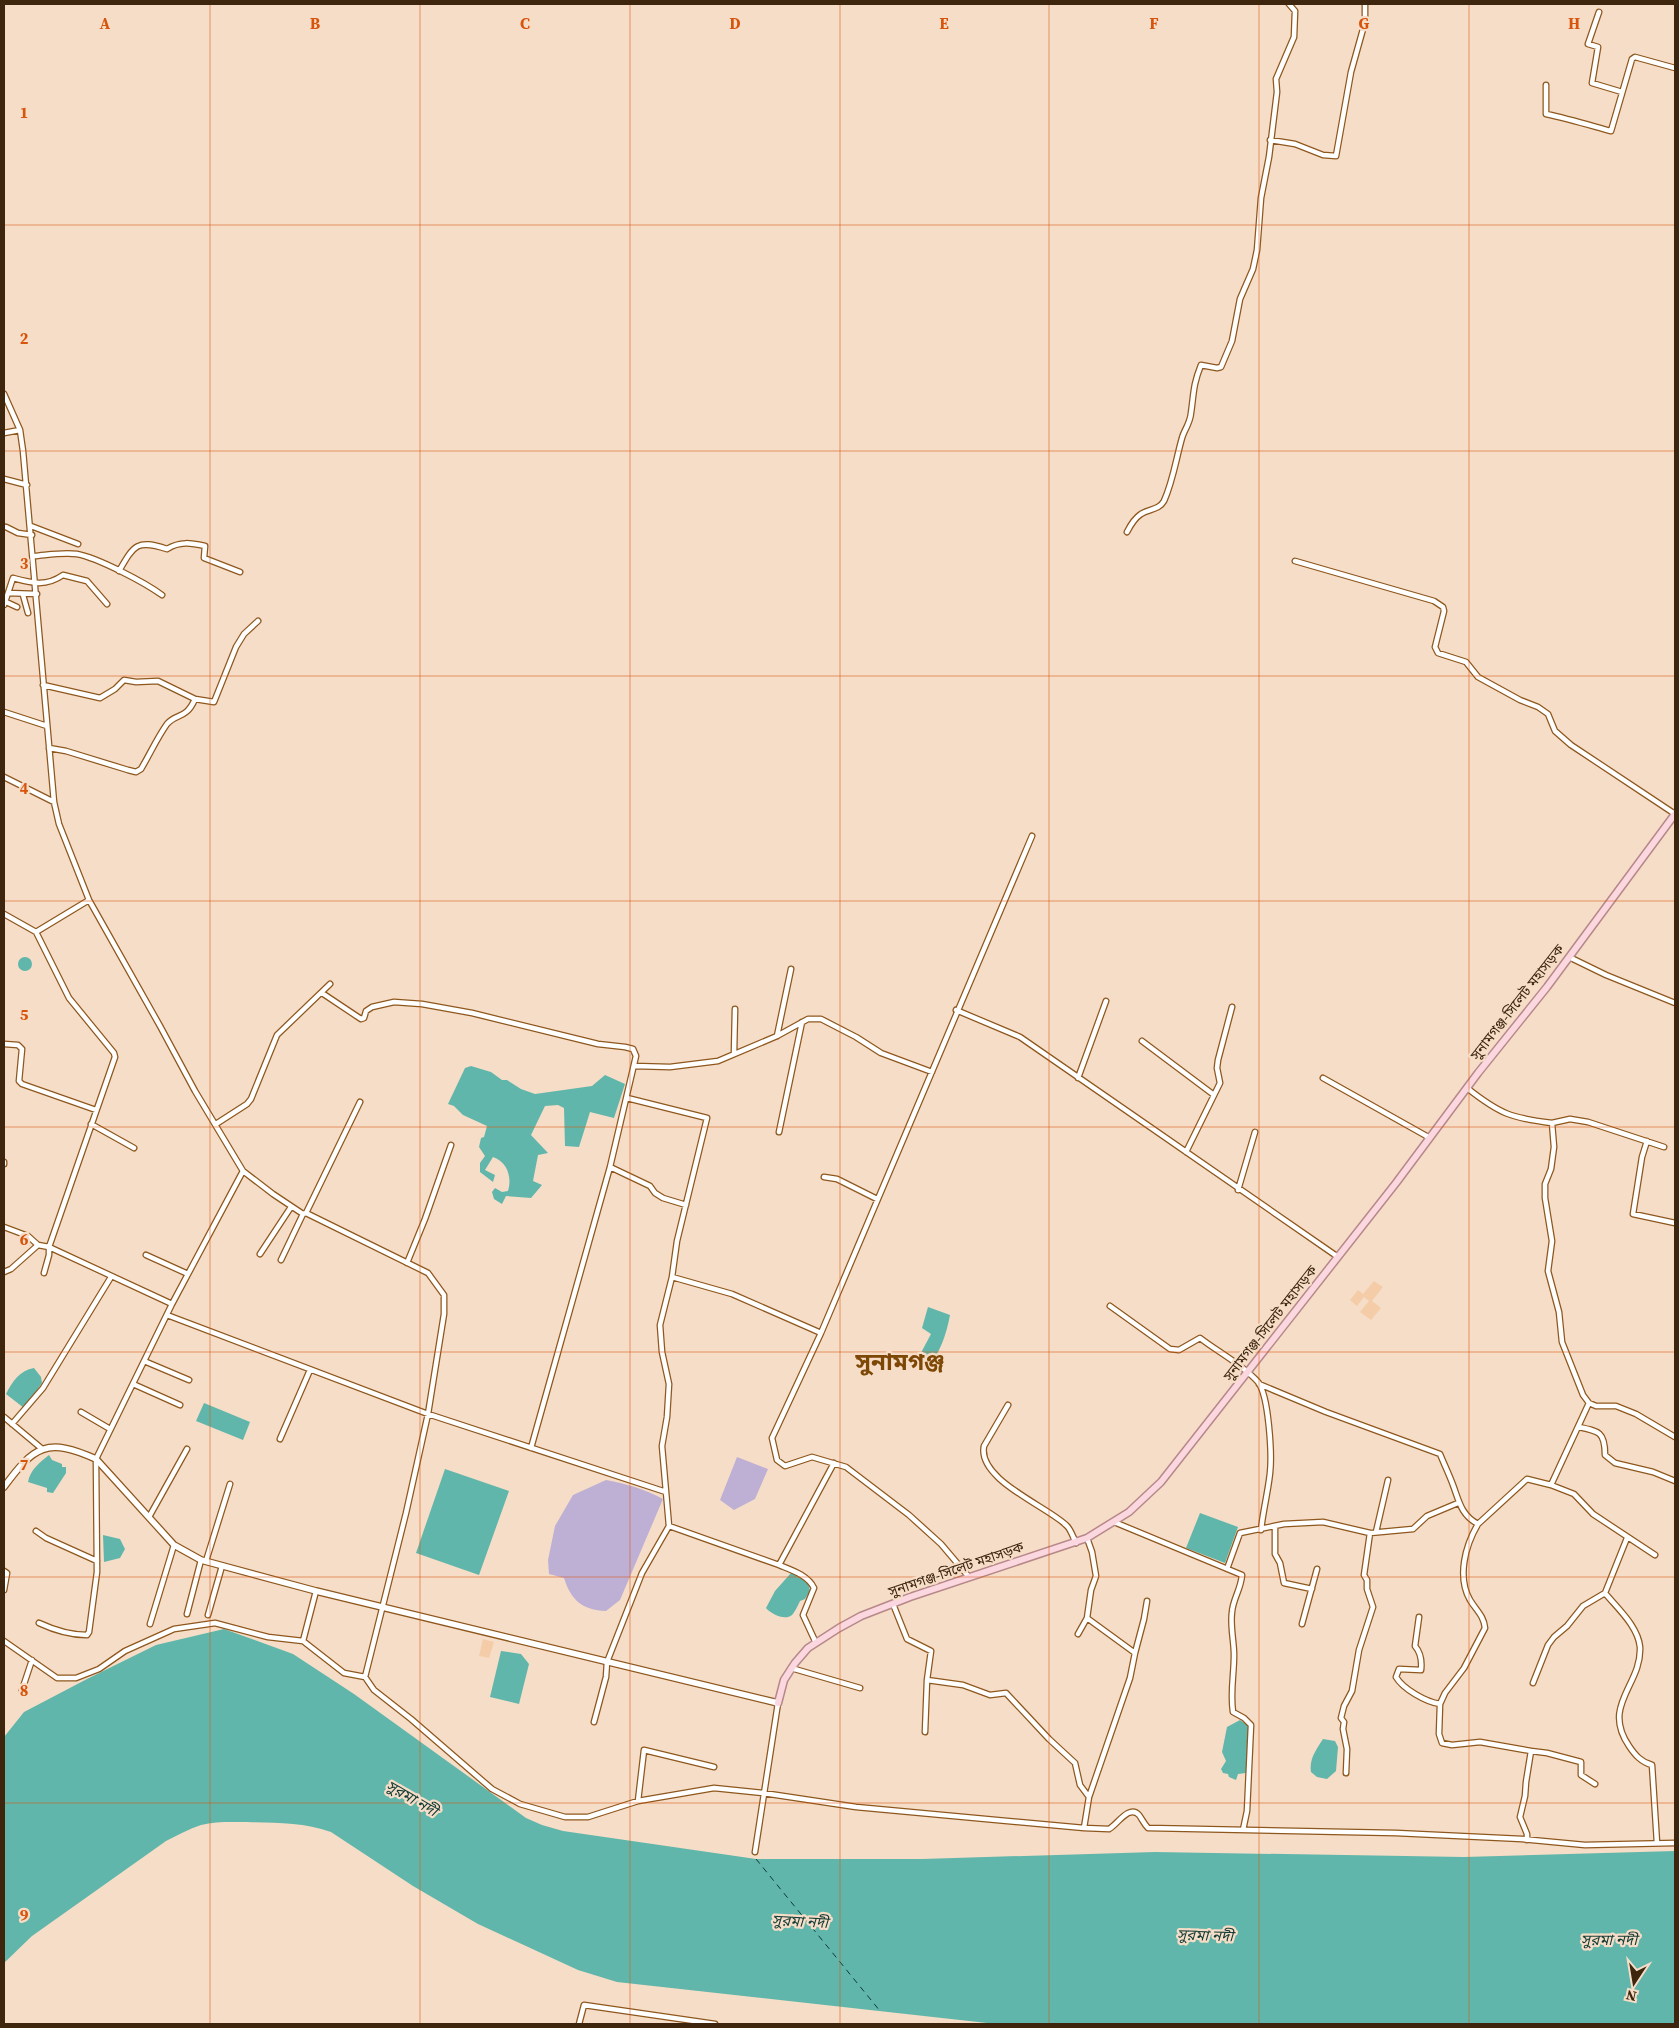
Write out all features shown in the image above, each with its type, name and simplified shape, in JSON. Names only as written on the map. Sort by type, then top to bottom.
[{"type":"main road","name":"সুনামগঞ্জ-সিলেট মহাসড়ক","points":[[778,1703],[784,1680],[791,1668],[808,1648],[854,1620],[969,1577],[1076,1543],[1129,1512],[1161,1482],[1430,1138],[1569,957],[1675,814]]},
{"type":"main road","points":[[4,1488],[19,1466],[41,1448],[58,1446],[80,1452],[96,1459],[174,1545],[204,1561],[316,1591],[778,1703]]},
{"type":"street","points":[[1128,532],[1131,525],[1141,514],[1161,506],[1175,472],[1175,459],[1182,436],[1189,422],[1194,382],[1201,364],[1218,368],[1228,353],[1240,299],[1253,269],[1257,250],[1261,198],[1277,92],[1276,79],[1294,37],[1295,11],[1290,4]]},
{"type":"street","points":[[1270,140],[1295,144],[1324,155],[1336,156],[1351,72],[1364,22],[1365,4]]},
{"type":"street","points":[[1599,12],[1588,44],[1598,47],[1592,83],[1622,92]]},
{"type":"street","points":[[1546,85],[1546,114],[1576,120],[1580,123],[1612,131],[1632,59],[1635,56],[1675,68]]},
{"type":"street","points":[[4,394],[20,430],[27,485],[54,802],[62,831],[89,900],[195,1091],[243,1171],[291,1207],[428,1273],[444,1295],[444,1314],[428,1414],[406,1513],[365,1677]]},
{"type":"street","points":[[4,433],[20,430]]},
{"type":"street","points":[[4,479],[27,485]]},
{"type":"street","points":[[31,526],[78,544]]},
{"type":"street","points":[[6,527],[18,533],[32,535]]},
{"type":"street","points":[[119,571],[132,549],[148,543],[167,549],[176,544],[191,543],[206,546],[204,558],[240,572]]},
{"type":"street","points":[[34,556],[77,554],[119,571],[149,586],[162,595]]},
{"type":"street","points":[[1295,561],[1434,601],[1443,607],[1444,612],[1435,647],[1438,653],[1466,662],[1478,677],[1520,700],[1538,707],[1548,714],[1555,731],[1571,745],[1675,814]]},
{"type":"street","points":[[17,607],[4,603],[13,578],[36,584],[58,579],[63,575],[87,581],[107,604]]},
{"type":"street","points":[[8,593],[37,596]]},
{"type":"street","points":[[23,595],[28,613]]},
{"type":"street","points":[[43,685],[100,698],[115,689],[124,680],[158,681],[195,699],[200,698],[210,703],[214,702],[236,647],[244,634],[258,621]]},
{"type":"street","points":[[49,748],[136,772],[142,769],[168,722],[184,715],[191,708],[195,699]]},
{"type":"street","points":[[4,712],[47,726]]},
{"type":"street","points":[[4,777],[54,802]]},
{"type":"street","points":[[969,1577],[941,1544],[909,1515],[846,1467],[812,1457],[785,1466],[777,1460],[772,1438],[821,1333],[932,1072],[956,1010],[1032,836]]},
{"type":"street","points":[[36,932],[89,900]]},
{"type":"street","points":[[4,914],[36,932],[70,998],[114,1053],[49,1247],[44,1273]]},
{"type":"street","points":[[1569,957],[1606,975],[1675,1002]]},
{"type":"street","points":[[777,1036],[791,970]]},
{"type":"street","points":[[216,1124],[247,1104],[251,1099],[277,1035],[330,984]]},
{"type":"street","points":[[322,993],[361,1019],[364,1018],[366,1011],[372,1007],[394,1002],[409,1002],[472,1013],[598,1044],[625,1046],[633,1049],[636,1056],[610,1167],[531,1448]]},
{"type":"street","points":[[1078,1078],[1106,1001]]},
{"type":"street","points":[[1186,1152],[1220,1083],[1217,1068],[1218,1060],[1232,1007]]},
{"type":"street","points":[[734,1054],[735,1009]]},
{"type":"street","points":[[956,1010],[1020,1037],[1238,1190],[1338,1257]]},
{"type":"street","points":[[634,1066],[670,1067],[718,1061],[777,1036],[808,1019],[821,1019],[856,1036],[881,1053],[932,1072]]},
{"type":"street","points":[[779,1132],[802,1022]]},
{"type":"street","points":[[1142,1041],[1214,1095]]},
{"type":"street","points":[[4,1044],[18,1045],[22,1049],[19,1081],[22,1084],[96,1110]]},
{"type":"street","points":[[1323,1078],[1430,1138]]},
{"type":"street","points":[[1467,1088],[1502,1113],[1520,1119],[1552,1123],[1570,1119],[1588,1122],[1664,1148]]},
{"type":"street","points":[[594,1722],[606,1677],[607,1662],[642,1573],[668,1526],[662,1446],[667,1417],[669,1384],[662,1352],[660,1325],[672,1277],[677,1241],[707,1118],[626,1098]]},
{"type":"street","points":[[281,1260],[360,1102]]},
{"type":"street","points":[[1552,1123],[1554,1147],[1551,1169],[1545,1184],[1545,1198],[1552,1241],[1548,1271],[1559,1312],[1562,1342],[1583,1395],[1590,1403],[1596,1406],[1616,1406],[1636,1414],[1675,1437]]},
{"type":"street","points":[[91,1124],[134,1148]]},
{"type":"street","points":[[1238,1190],[1255,1132]]},
{"type":"street","points":[[1647,1141],[1642,1157],[1633,1214],[1675,1223]]},
{"type":"street","points":[[407,1263],[429,1210],[451,1145]]},
{"type":"street","points":[[610,1167],[650,1186],[654,1192],[663,1198],[686,1205]]},
{"type":"street","points":[[39,1623],[65,1633],[87,1636],[90,1632],[94,1609],[97,1561],[96,1459],[172,1304],[243,1171]]},
{"type":"street","points":[[824,1177],[837,1180],[877,1199]]},
{"type":"street","points":[[260,1254],[291,1207]]},
{"type":"street","points":[[4,1227],[28,1236],[38,1246],[49,1247],[172,1304]]},
{"type":"street","points":[[4,1272],[11,1269],[38,1246]]},
{"type":"street","points":[[146,1255],[188,1274]]},
{"type":"street","points":[[12,1424],[43,1388],[112,1277]]},
{"type":"street","points":[[672,1277],[732,1294],[821,1333]]},
{"type":"street","points":[[1110,1306],[1170,1349],[1178,1350],[1200,1338],[1248,1372],[1259,1384],[1266,1404],[1270,1457],[1269,1483],[1261,1530]]},
{"type":"street","points":[[167,1316],[428,1414],[666,1492]]},
{"type":"street","points":[[144,1361],[189,1380]]},
{"type":"street","points":[[280,1439],[310,1370]]},
{"type":"street","points":[[133,1384],[180,1405]]},
{"type":"street","points":[[1259,1384],[1326,1412],[1440,1454],[1458,1503],[1463,1511],[1478,1524]]},
{"type":"street","points":[[1551,1485],[1590,1403]]},
{"type":"street","points":[[1008,1405],[984,1446],[983,1451],[988,1464],[1005,1484],[1068,1526],[1076,1543]]},
{"type":"street","points":[[81,1412],[110,1429]]},
{"type":"street","points":[[4,1417],[41,1448]]},
{"type":"street","points":[[1578,1427],[1596,1430],[1604,1439],[1605,1455],[1614,1462],[1653,1472],[1675,1481]]},
{"type":"street","points":[[149,1517],[187,1449]]},
{"type":"street","points":[[779,1565],[834,1463]]},
{"type":"street","points":[[1376,1532],[1388,1480]]},
{"type":"street","points":[[1595,1784],[1581,1776],[1581,1762],[1547,1752],[1480,1742],[1452,1745],[1442,1743],[1439,1734],[1440,1704],[1445,1693],[1464,1668],[1485,1628],[1481,1615],[1470,1600],[1464,1584],[1463,1561],[1478,1524],[1525,1480],[1551,1485],[1574,1494],[1593,1514],[1655,1555]]},
{"type":"street","points":[[187,1614],[230,1484]]},
{"type":"street","points":[[1228,1569],[1240,1533],[1284,1524],[1324,1522],[1370,1533],[1413,1529],[1427,1516],[1458,1503]]},
{"type":"street","points":[[1114,1522],[1242,1575],[1241,1586],[1232,1612],[1234,1684],[1230,1696],[1233,1712],[1244,1718],[1251,1725],[1247,1811],[1243,1830]]},
{"type":"street","points":[[668,1526],[779,1565],[801,1575],[814,1588],[803,1615],[816,1643]]},
{"type":"street","points":[[1275,1526],[1275,1554],[1280,1563],[1284,1583],[1312,1589]]},
{"type":"street","points":[[36,1531],[46,1538],[97,1561]]},
{"type":"street","points":[[1346,1774],[1347,1749],[1342,1718],[1344,1706],[1352,1691],[1359,1650],[1372,1607],[1367,1589],[1368,1580],[1364,1575],[1370,1533]]},
{"type":"street","points":[[1078,1634],[1086,1618],[1091,1590],[1096,1576],[1092,1552],[1087,1538]]},
{"type":"street","points":[[1533,1683],[1548,1645],[1554,1637],[1567,1626],[1583,1606],[1604,1592],[1627,1538]]},
{"type":"street","points":[[150,1624],[174,1545]]},
{"type":"street","points":[[208,1615],[222,1566]]},
{"type":"street","points":[[1302,1624],[1318,1570]]},
{"type":"street","points":[[4,1571],[7,1573],[4,1590]]},
{"type":"street","points":[[303,1641],[316,1591]]},
{"type":"street","points":[[1604,1592],[1630,1622],[1640,1648],[1636,1667],[1621,1704],[1618,1719],[1626,1742],[1635,1755],[1645,1763],[1652,1765],[1657,1843]]},
{"type":"street","points":[[1084,1828],[1089,1797],[1130,1678],[1147,1601]]},
{"type":"street","points":[[893,1604],[907,1639],[931,1651],[927,1680],[926,1732]]},
{"type":"street","points":[[1419,1617],[1416,1646],[1422,1664],[1421,1670],[1398,1669],[1396,1677],[1401,1686],[1428,1702],[1440,1704]]},
{"type":"street","points":[[1086,1618],[1135,1653]]},
{"type":"street","points":[[4,1642],[57,1678],[76,1678],[99,1669],[125,1651],[174,1629],[215,1624],[268,1637],[303,1641],[344,1672],[365,1677],[374,1690],[411,1719],[492,1789],[520,1804],[565,1817],[588,1817],[638,1801],[714,1788],[763,1793],[856,1807],[1084,1828],[1109,1829],[1128,1812],[1133,1812],[1138,1814],[1148,1828],[1396,1832],[1585,1845],[1675,1842]]},
{"type":"street","points":[[22,1690],[32,1660]]},
{"type":"street","points":[[791,1668],[860,1688]]},
{"type":"street","points":[[927,1680],[963,1685],[990,1695],[1006,1693],[1049,1739],[1075,1762],[1080,1785],[1089,1797]]},
{"type":"street","points":[[755,1852],[778,1703]]},
{"type":"street","points":[[638,1801],[643,1751],[645,1749],[714,1767]]},
{"type":"street","points":[[1527,1840],[1527,1834],[1520,1817],[1531,1751]]},
{"type":"street","points":[[579,2024],[584,2006],[715,2024]]},
{"type":"shaded area","points":[[1374,1281],[1383,1287],[1372,1301],[1381,1308],[1371,1320],[1360,1312],[1369,1301],[1364,1297],[1357,1306],[1350,1300],[1358,1290],[1363,1294]]},
{"type":"shaded area","points":[[737,1457],[768,1469],[755,1499],[734,1510],[720,1500]]},
{"type":"shaded area","points":[[606,1480],[636,1487],[663,1499],[620,1600],[606,1611],[590,1609],[574,1598],[564,1578],[549,1574],[548,1560],[555,1526],[573,1495]]},
{"type":"shaded area","points":[[483,1639],[494,1642],[489,1658],[479,1656]]},
{"type":"water","points":[[25,957],[30,959],[32,964],[30,969],[25,971],[20,969],[18,964],[20,959]]},
{"type":"water","points":[[471,1066],[491,1072],[502,1080],[507,1080],[521,1089],[535,1094],[592,1086],[605,1075],[625,1084],[614,1118],[590,1112],[579,1147],[565,1146],[564,1108],[558,1105],[545,1106],[531,1135],[548,1153],[538,1155],[533,1181],[542,1185],[531,1198],[506,1196],[502,1204],[494,1199],[492,1192],[495,1188],[502,1192],[508,1191],[508,1171],[498,1159],[493,1157],[485,1170],[495,1175],[493,1182],[480,1172],[480,1163],[485,1156],[479,1147],[487,1126],[463,1115],[454,1106],[448,1104],[465,1068]]},
{"type":"water","points":[[928,1307],[950,1315],[942,1344],[927,1370],[915,1364],[931,1334],[922,1328]]},
{"type":"water","points":[[34,1368],[41,1377],[42,1383],[24,1408],[6,1394],[17,1377],[25,1371]]},
{"type":"water","points":[[204,1403],[250,1422],[243,1440],[196,1421]]},
{"type":"water","points":[[49,1455],[52,1460],[62,1464],[62,1467],[66,1467],[66,1473],[53,1493],[47,1492],[47,1488],[28,1482],[33,1470]]},
{"type":"water","points":[[445,1469],[509,1491],[479,1575],[416,1553]]},
{"type":"water","points":[[1200,1513],[1238,1527],[1225,1563],[1186,1548]]},
{"type":"water","points":[[103,1535],[120,1539],[125,1549],[120,1558],[104,1562]]},
{"type":"water","points":[[791,1573],[808,1582],[810,1591],[805,1599],[800,1601],[792,1615],[782,1617],[766,1608],[775,1591]]},
{"type":"water","name":"সুরমা নদী","points":[[224,1629],[293,1654],[354,1694],[526,1818],[563,1831],[756,1859],[922,1859],[1155,1852],[1464,1857],[1675,1851],[1675,2024],[996,2024],[617,1982],[578,1970],[478,1924],[413,1886],[331,1832],[300,1825],[269,1823],[224,1822],[201,1825],[166,1841],[32,1936],[4,1963],[4,1737],[24,1712],[156,1645]]},
{"type":"water","points":[[501,1651],[521,1654],[529,1664],[519,1704],[490,1697]]},
{"type":"water","points":[[1240,1720],[1250,1727],[1246,1773],[1238,1774],[1236,1780],[1223,1773],[1221,1769],[1226,1761],[1222,1752],[1227,1727]]},
{"type":"water","points":[[1323,1739],[1335,1741],[1338,1747],[1336,1771],[1327,1779],[1317,1777],[1311,1772],[1312,1759]]},
{"type":"ferry route","points":[[756,1859],[880,2011]]},
{"type":"district","name":"সুনামগঞ্জ","points":[[900,1361]]}]
